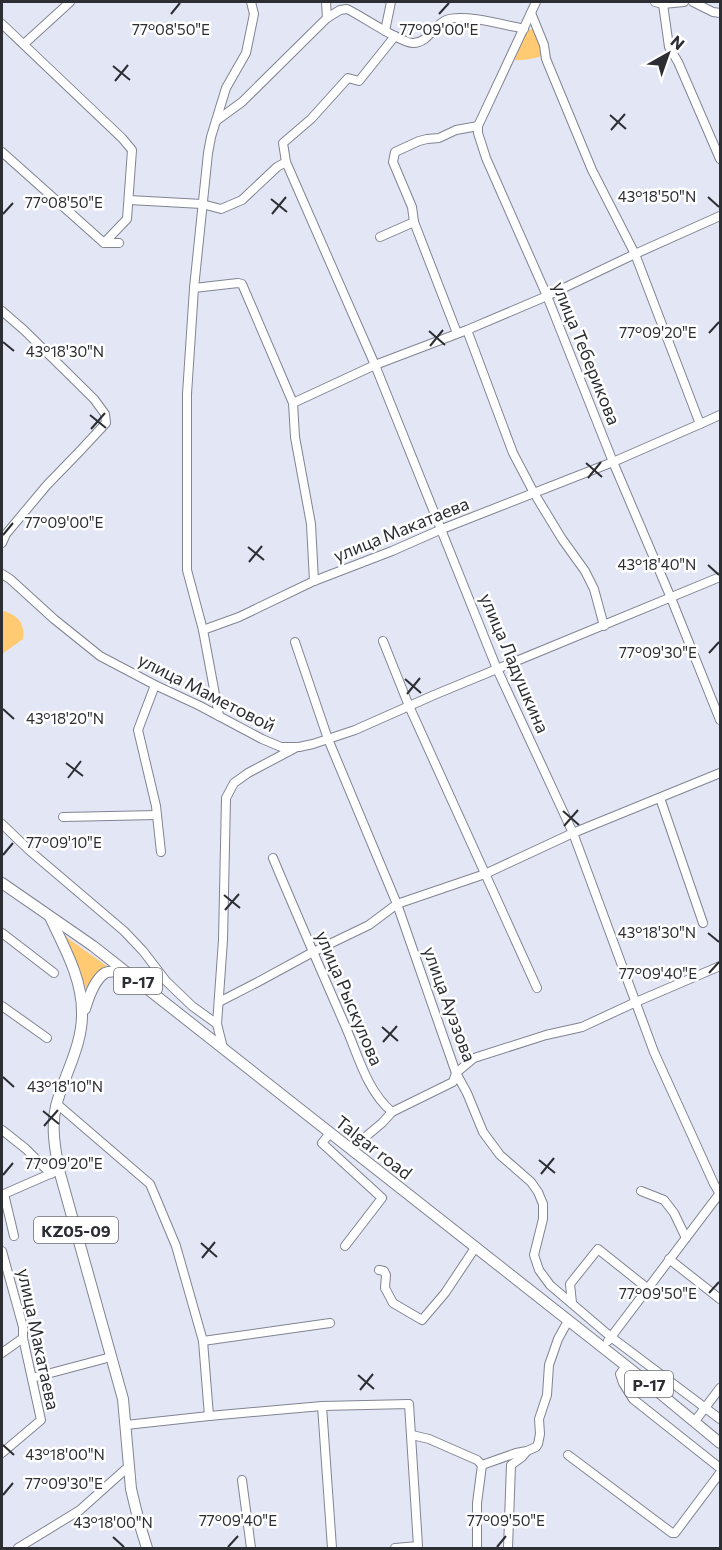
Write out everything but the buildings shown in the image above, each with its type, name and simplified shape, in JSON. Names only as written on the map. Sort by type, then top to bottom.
[{"type":"main road","name":"Talgar road","points":[[2,883],[128,973],[639,1376],[720,1443]]},
{"type":"main road","name":"KZ05-09","points":[[50,916],[75,972],[81,993],[82,1015],[80,1033],[54,1118],[55,1172],[123,1399],[131,1489],[147,1548]]},
{"type":"main road","points":[[82,1015],[95,984],[105,973],[115,971],[128,973]]},
{"type":"street","points":[[24,44],[70,2]]},
{"type":"street","points":[[219,716],[203,630],[187,570],[187,394],[194,288],[211,137],[226,88],[246,53],[254,14],[251,2]]},
{"type":"street","points":[[326,2],[327,18]]},
{"type":"street","points":[[385,31],[391,2]]},
{"type":"street","points":[[457,333],[414,222],[412,207],[393,162],[395,153],[427,139],[439,138],[456,130],[478,126],[536,2]]},
{"type":"street","points":[[684,2],[659,3],[669,47],[678,62],[720,159]]},
{"type":"street","points":[[693,2],[712,12],[720,13]]},
{"type":"street","points":[[216,121],[250,95],[327,18],[340,10],[346,9],[412,43],[422,41],[439,23],[455,17],[524,29]]},
{"type":"street","points":[[531,13],[544,45],[546,59],[587,159],[635,254],[700,424]]},
{"type":"street","points":[[2,24],[132,150],[128,219],[104,243]]},
{"type":"street","name":"улица Ладушкина","points":[[395,36],[359,81],[348,78],[311,119],[283,143],[286,162],[375,365],[497,669],[573,833],[654,1052],[720,1194]]},
{"type":"street","name":"улица Теберикова","points":[[478,126],[486,158],[547,297],[720,720]]},
{"type":"street","points":[[2,152],[104,243],[119,243]]},
{"type":"street","points":[[129,200],[202,204],[221,209],[242,200],[277,167],[286,162]]},
{"type":"street","points":[[293,403],[375,365],[547,297],[720,216]]},
{"type":"street","points":[[380,237],[414,222]]},
{"type":"street","points":[[194,288],[242,284],[293,403],[295,437],[311,524],[314,581]]},
{"type":"street","points":[[2,311],[94,399],[105,414],[106,423],[47,485],[6,534],[2,543]]},
{"type":"street","points":[[467,330],[513,453],[534,494],[585,571],[594,589],[604,626]]},
{"type":"street","name":"улица Макатаева","points":[[203,630],[239,617],[314,581],[613,462],[720,415]]},
{"type":"street","name":"улица Маметовой","points":[[2,574],[100,656],[281,747],[299,747],[355,730],[720,577]]},
{"type":"street","points":[[383,641],[409,706],[537,988]]},
{"type":"street","name":"улица Ауэзова","points":[[295,642],[328,739],[397,904],[456,1072],[483,1132],[500,1155],[531,1182],[543,1204],[543,1219],[534,1255],[540,1270],[550,1285],[611,1337],[720,1419]]},
{"type":"street","points":[[155,685],[138,730],[150,777],[161,852]]},
{"type":"street","points":[[223,1048],[217,1024],[223,940],[225,798],[234,783],[248,773],[299,747]]},
{"type":"street","points":[[219,1002],[369,925],[397,904],[485,874],[573,833],[720,773]]},
{"type":"street","points":[[660,798],[703,923]]},
{"type":"street","points":[[63,817],[157,815]]},
{"type":"street","points":[[2,824],[30,851],[124,931],[166,981],[192,1006],[217,1024]]},
{"type":"street","name":"улица Рыскулова","points":[[273,858],[369,1083],[392,1112]]},
{"type":"street","points":[[2,933],[54,973]]},
{"type":"street","points":[[351,1149],[392,1112],[453,1082],[456,1072],[474,1058],[546,1035],[582,1027],[720,966]]},
{"type":"street","points":[[2,1006],[47,1038]]},
{"type":"street","points":[[57,1104],[150,1184],[176,1246],[202,1341],[209,1416]]},
{"type":"street","points":[[2,1131],[55,1172],[4,1194],[14,1236]]},
{"type":"street","points":[[330,1133],[322,1143],[382,1198],[345,1246]]},
{"type":"street","points":[[641,1191],[664,1200],[674,1213],[686,1238]]},
{"type":"street","points":[[602,1348],[720,1194]]},
{"type":"street","points":[[379,1270],[384,1270],[385,1288],[393,1303],[422,1320],[445,1293],[475,1248]]},
{"type":"street","points":[[572,1303],[570,1284],[598,1249],[647,1288]]},
{"type":"street","name":"улица Макатаева","points":[[2,1251],[23,1327],[22,1338],[41,1420],[2,1453]]},
{"type":"street","points":[[669,1259],[720,1299]]},
{"type":"street","points":[[482,1465],[516,1452],[536,1448],[540,1434],[539,1419],[547,1395],[549,1365],[558,1339],[568,1321]]},
{"type":"street","points":[[202,1341],[330,1323]]},
{"type":"street","points":[[2,1353],[22,1338]]},
{"type":"street","points":[[32,1378],[111,1357]]},
{"type":"street","points":[[639,1376],[650,1365]]},
{"type":"street","points":[[626,1366],[620,1374],[622,1383],[633,1399],[720,1468]]},
{"type":"street","points":[[695,1421],[720,1388]]},
{"type":"street","points":[[126,1425],[322,1406],[409,1404],[418,1546],[395,1548]]},
{"type":"street","points":[[322,1406],[332,1548]]},
{"type":"street","points":[[412,1435],[429,1439],[477,1460],[482,1465]]},
{"type":"street","points":[[508,1548],[511,1465],[527,1451]]},
{"type":"street","points":[[568,1455],[672,1533],[675,1533],[720,1473]]},
{"type":"street","points":[[477,1548],[477,1503],[482,1465]]},
{"type":"street","points":[[18,1548],[80,1510],[128,1467]]},
{"type":"street","points":[[242,1480],[251,1548]]},
{"type":"street","points":[[112,1482],[131,1489]]},
{"type":"shaded area","points":[[532,29],[537,33],[544,55],[515,60],[527,30]]},
{"type":"shaded area","points":[[2,612],[13,615],[22,624],[23,639],[2,654]]},
{"type":"shaded area","points":[[59,930],[108,967],[96,973],[86,988],[68,943]]}]
